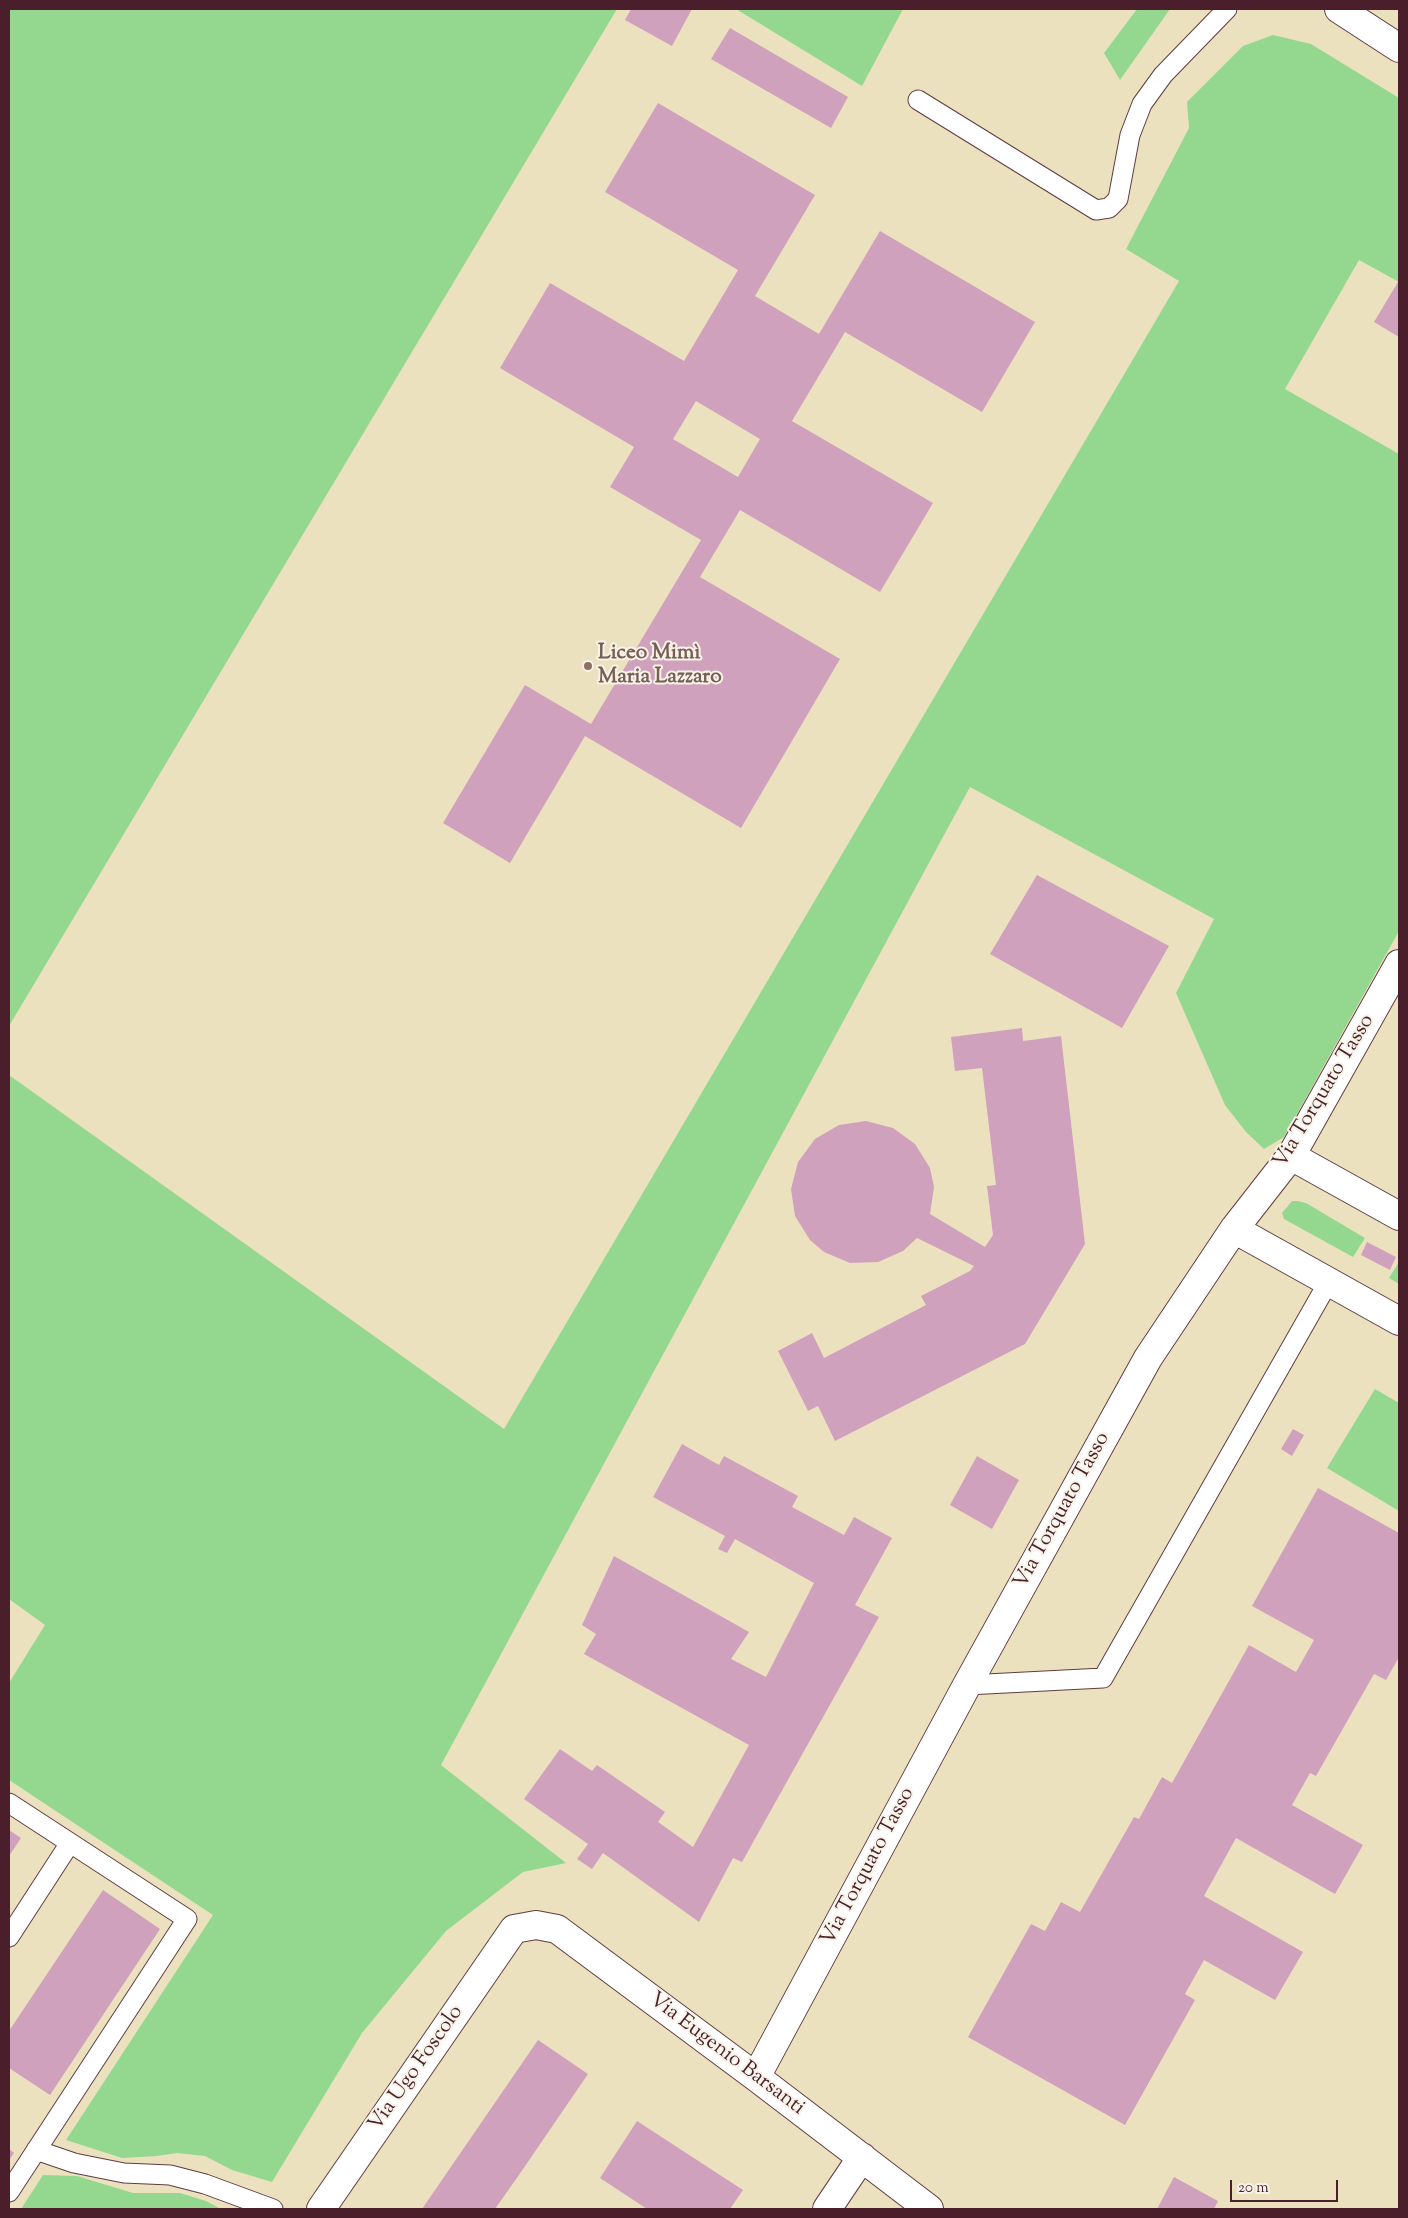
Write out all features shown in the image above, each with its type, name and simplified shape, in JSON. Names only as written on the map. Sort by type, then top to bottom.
[{"type":"street","points":[[1339,9],[1399,48]]},
{"type":"street","name":"Via Torquato Tasso","points":[[756,2076],[967,1685],[1148,1358],[1234,1229],[1291,1156],[1399,964]]},
{"type":"street","points":[[1291,1156],[1399,1216]]},
{"type":"street","points":[[1234,1229],[1399,1321]]},
{"type":"street","name":"Via Eugenio Barsanti","points":[[514,1929],[536,1925],[557,1929],[756,2076],[929,2209]]},
{"type":"street","name":"Via Ugo Foscolo","points":[[320,2209],[514,1929]]},
{"type":"street","points":[[827,2209],[862,2158]]},
{"type":"lane","points":[[918,100],[1096,210],[1109,208],[1118,199],[1130,135],[1142,104],[1163,75],[1227,9]]},
{"type":"lane","points":[[967,1685],[1103,1678],[1330,1281]]},
{"type":"lane","points":[[9,1803],[187,1919],[9,2192]]},
{"type":"lane","points":[[9,1937],[70,1843]]},
{"type":"lane","points":[[36,2150],[74,2163],[124,2172],[170,2175],[205,2184],[273,2209]]},
{"type":"green space","points":[[9,9],[617,9],[9,1026]]},
{"type":"green space","points":[[736,9],[903,9],[862,86]]},
{"type":"green space","points":[[1137,9],[1170,9],[1120,80],[1104,53]]},
{"type":"green space","points":[[1273,35],[1311,44],[1399,98],[1399,282],[1359,260],[1285,389],[1399,454],[1399,931],[1284,1137],[1264,1149],[1246,1132],[1225,1105],[1176,993],[1214,919],[970,787],[441,1765],[566,1863],[523,1872],[446,1931],[362,2033],[272,2182],[232,2170],[205,2156],[177,2153],[122,2158],[66,2140],[213,1915],[9,1780],[9,1683],[45,1625],[9,1599],[9,1075],[504,1429],[1179,281],[1126,249],[1189,128],[1187,102],[1243,46]]},
{"type":"green space","points":[[1292,1201],[1306,1203],[1365,1238],[1353,1257],[1284,1219],[1282,1213]]},
{"type":"green space","points":[[1399,1262],[1399,1284],[1389,1278]]},
{"type":"green space","points":[[1375,1389],[1399,1403],[1399,1511],[1327,1468]]},
{"type":"green space","points":[[43,2175],[77,2176],[133,2193],[180,2193],[206,2201],[221,2209],[21,2209]]},
{"type":"building","points":[[631,9],[692,9],[672,46],[625,20]]},
{"type":"building","points":[[730,28],[848,97],[831,128],[711,59]]},
{"type":"building","points":[[658,103],[815,195],[755,296],[819,334],[880,231],[1035,322],[982,412],[845,332],[792,421],[933,503],[880,592],[740,510],[700,577],[840,659],[741,828],[585,736],[510,863],[443,823],[525,685],[591,724],[701,540],[610,487],[634,447],[500,368],[550,283],[684,361],[738,270],[605,192]],"holes":[[[696,401],[760,439],[738,477],[673,439]]]},
{"type":"building","points":[[1399,282],[1399,337],[1374,322]]},
{"type":"building","points":[[1037,875],[1169,946],[1122,1028],[990,954]]},
{"type":"building","points":[[1022,1028],[1023,1041],[1061,1036],[1085,1244],[1025,1344],[835,1441],[818,1406],[808,1411],[778,1351],[812,1333],[824,1358],[926,1305],[921,1296],[970,1271],[974,1266],[917,1238],[903,1251],[878,1262],[850,1263],[824,1252],[810,1240],[795,1216],[791,1189],[798,1162],[815,1139],[839,1125],[866,1121],[893,1128],[915,1144],[930,1168],[934,1187],[930,1214],[985,1247],[993,1235],[987,1186],[996,1185],[982,1068],[955,1071],[951,1037]]},
{"type":"building","points":[[1367,1242],[1396,1257],[1390,1270],[1361,1255]]},
{"type":"building","points":[[1293,1429],[1304,1435],[1292,1456],[1281,1449]]},
{"type":"building","points":[[682,1444],[719,1465],[724,1456],[798,1496],[792,1507],[844,1535],[854,1517],[892,1538],[855,1605],[879,1617],[742,1862],[733,1858],[699,1922],[603,1853],[592,1869],[577,1859],[588,1844],[524,1799],[560,1749],[592,1771],[597,1765],[665,1812],[658,1822],[693,1847],[749,1745],[584,1654],[596,1634],[582,1625],[614,1556],[749,1632],[731,1659],[766,1677],[814,1583],[735,1539],[727,1553],[718,1549],[725,1536],[653,1497]]},
{"type":"building","points":[[977,1456],[1019,1480],[992,1529],[950,1505]]},
{"type":"building","points":[[1318,1488],[1399,1533],[1399,1657],[1386,1680],[1374,1674],[1316,1776],[1310,1773],[1292,1805],[1363,1845],[1335,1894],[1236,1838],[1204,1896],[1303,1952],[1275,2000],[1204,1960],[1185,1994],[1195,2000],[1125,2125],[968,2037],[1031,1924],[1045,1931],[1061,1902],[1080,1912],[1134,1817],[1139,1819],[1162,1777],[1172,1783],[1249,1645],[1296,1672],[1314,1640],[1252,1606]]},
{"type":"building","points":[[9,1830],[21,1838],[9,1856]]},
{"type":"building","points":[[103,1890],[160,1929],[50,2095],[9,2068],[9,2031]]},
{"type":"building","points":[[538,2040],[588,2074],[521,2172],[495,2209],[422,2209]]},
{"type":"building","points":[[637,2121],[743,2190],[730,2209],[647,2209],[600,2178]]},
{"type":"building","points":[[9,2149],[14,2153],[9,2160]]},
{"type":"building","points":[[1174,2177],[1218,2201],[1214,2209],[1157,2209]]},
{"type":"place","name":"Liceo Mimì Maria Lazzaro","points":[[588,666]]}]
